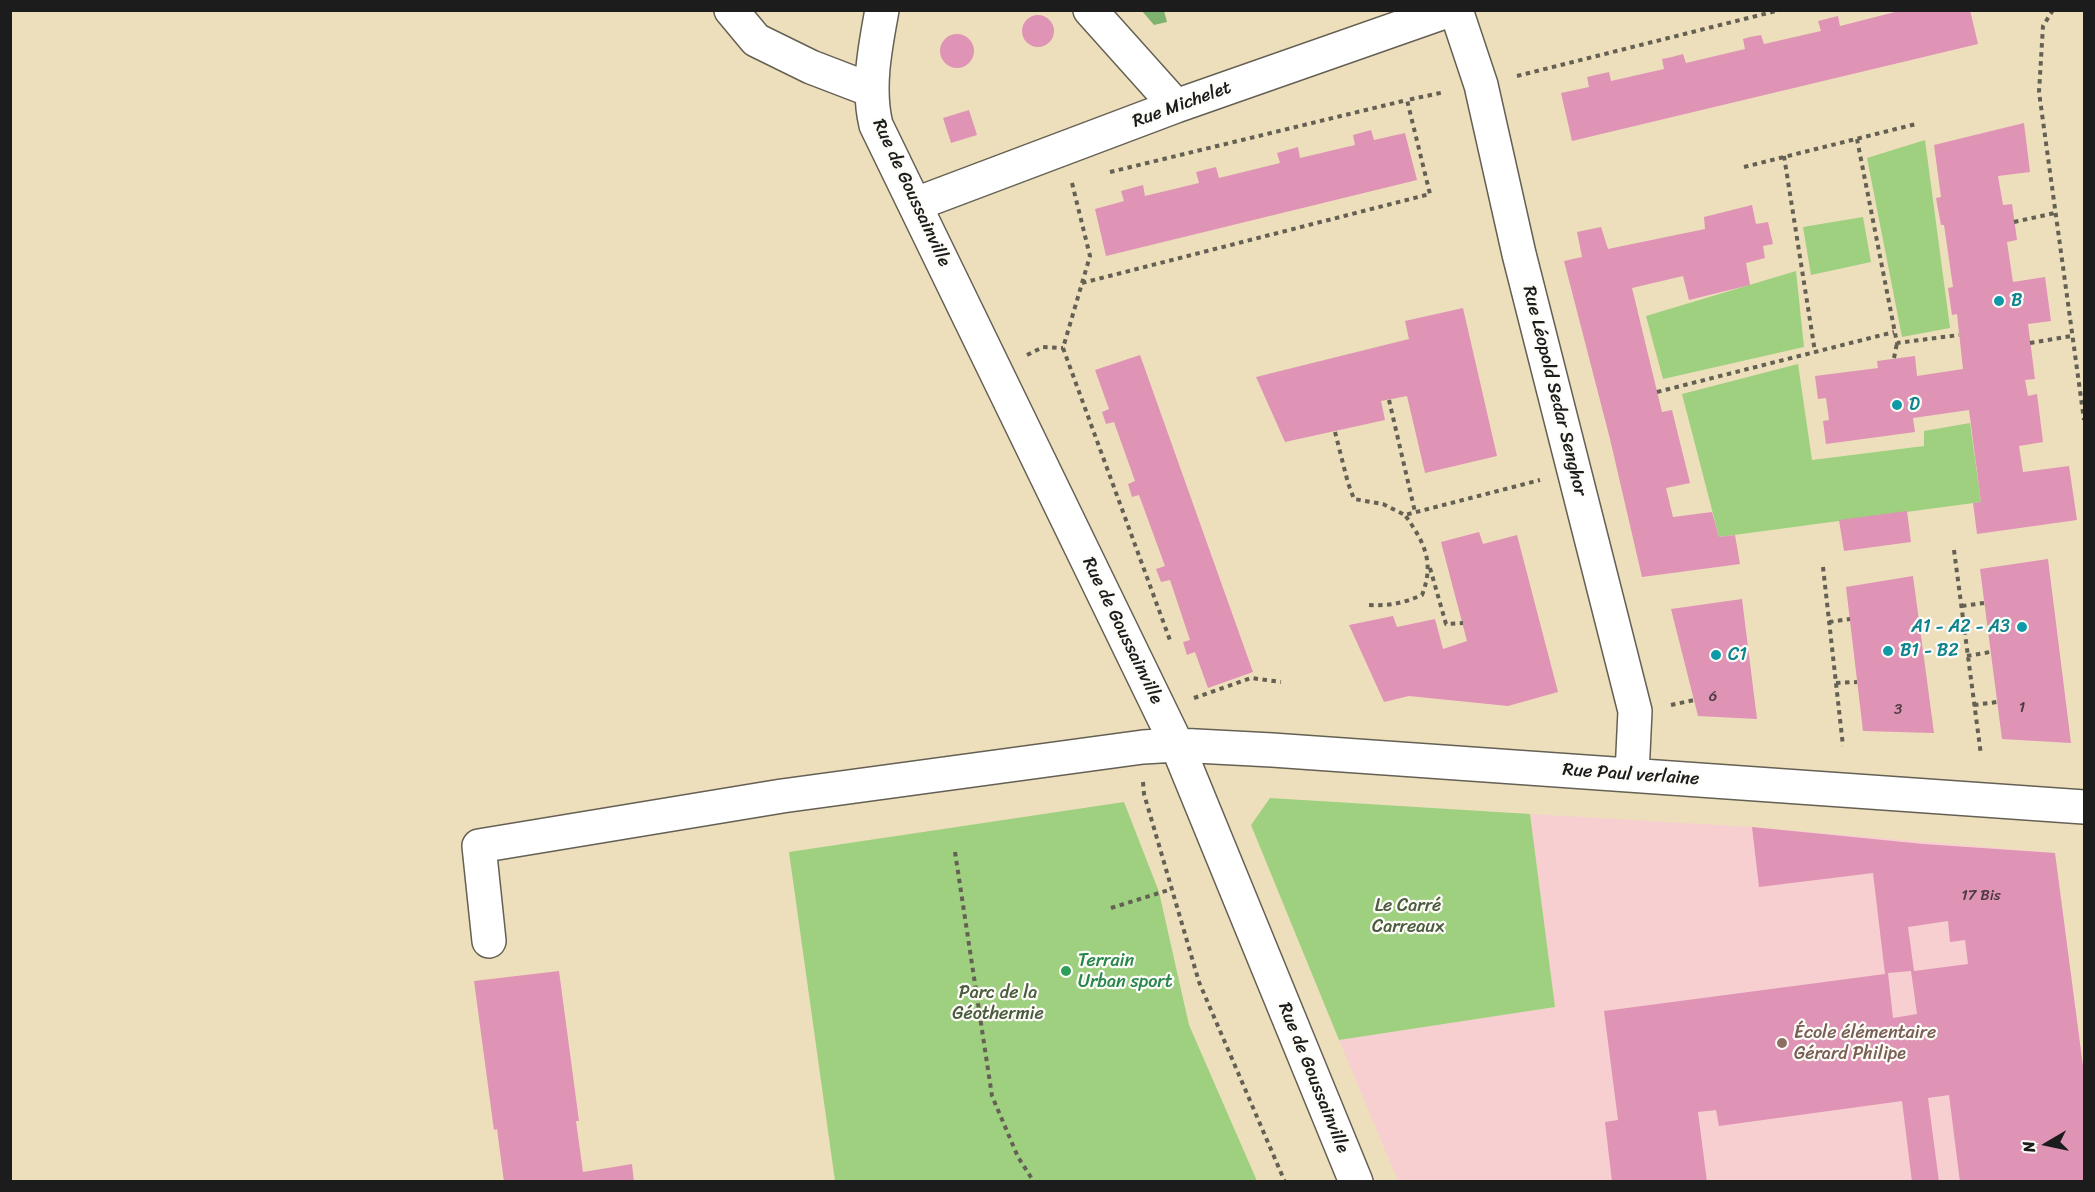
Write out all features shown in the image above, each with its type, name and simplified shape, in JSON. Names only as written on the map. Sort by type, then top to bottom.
[{"type":"street","points":[[731,10],[756,40],[810,68],[871,90]]},
{"type":"street","name":"Rue de Goussainville","points":[[882,10],[871,90],[871,105],[876,125],[1177,745],[1356,1182]]},
{"type":"street","points":[[1090,10],[1176,106]]},
{"type":"street","name":"Rue Michelet","points":[[916,204],[1176,106],[1450,10]]},
{"type":"street","name":"Rue Léopold Sedar Senghor","points":[[1456,10],[1481,85],[1522,265],[1635,711],[1632,774]]},
{"type":"street","name":"Rue Paul verlaine","points":[[489,941],[479,846],[782,796],[1143,747],[1177,745],[1632,774],[2085,807]]},
{"type":"path","points":[[1107,173],[1407,100],[1481,85],[1780,10]]},
{"type":"path","points":[[2053,10],[2043,26],[2039,92],[2085,420]]},
{"type":"path","points":[[1082,283],[1430,194],[1407,100]]},
{"type":"path","points":[[1744,166],[1916,124]]},
{"type":"path","points":[[1857,139],[1897,343],[1894,358]]},
{"type":"path","points":[[1062,150],[1090,256],[1063,348],[1172,646]]},
{"type":"path","points":[[1784,156],[1815,352]]},
{"type":"path","points":[[2014,222],[2055,213]]},
{"type":"path","points":[[1657,392],[1894,332]]},
{"type":"path","points":[[1897,343],[1959,334]]},
{"type":"path","points":[[2030,344],[2072,336]]},
{"type":"path","points":[[1389,400],[1415,512]]},
{"type":"path","points":[[1335,432],[1354,499],[1383,504],[1405,515],[1419,536],[1446,624],[1462,623]]},
{"type":"path","points":[[1405,515],[1573,470]]},
{"type":"path","points":[[1954,550],[1981,755]]},
{"type":"path","points":[[1369,604],[1386,606],[1407,602],[1422,595],[1428,581],[1429,564]]},
{"type":"path","points":[[1823,567],[1843,746]]},
{"type":"path","points":[[1962,606],[1984,603]]},
{"type":"path","points":[[1829,622],[1850,620]]},
{"type":"path","points":[[1967,656],[1990,652]]},
{"type":"path","points":[[1190,688],[1195,699],[1251,678],[1281,682]]},
{"type":"path","points":[[1836,683],[1857,682]]},
{"type":"path","points":[[1974,705],[1997,702]]},
{"type":"path","points":[[1143,747],[1144,794],[1199,982],[1285,1182]]},
{"type":"path","points":[[955,852],[992,1096],[1018,1157],[1034,1182]]},
{"type":"path","points":[[1111,908],[1172,889]]},
{"type":"shaded area","points":[[1530,814],[1752,827],[2055,853],[2084,1073],[2084,1181],[1398,1181],[1339,1040],[1555,1007]]},
{"type":"green space","points":[[1142,11],[1164,11],[1167,22],[1154,25]]},
{"type":"green space","points":[[1925,140],[1950,328],[1902,337],[1867,158]]},
{"type":"green space","points":[[1863,217],[1871,262],[1811,275],[1803,227]]},
{"type":"green space","points":[[1796,271],[1804,347],[1663,379],[1646,316]]},
{"type":"green space","points":[[1798,364],[1812,460],[1924,446],[1924,431],[1970,423],[1981,502],[1719,537],[1682,394]]},
{"type":"green space","name":"Le Carré Carreaux","points":[[1270,798],[1530,814],[1555,1007],[1339,1040],[1251,825]]},
{"type":"green space","name":"Parc de la Géothermie","points":[[1124,802],[1159,892],[1189,1025],[1257,1181],[835,1181],[789,852]]},
{"type":"building","points":[[1903,10],[1970,10],[1978,44],[1572,141],[1561,93],[1589,87],[1587,77],[1609,72],[1611,81],[1664,69],[1662,59],[1683,54],[1686,63],[1745,49],[1743,39],[1750,37],[1761,35],[1764,44],[1821,31],[1818,21],[1838,16],[1840,26]]},
{"type":"building","points":[[1038,15],[1049,20],[1054,31],[1049,42],[1038,47],[1027,42],[1022,31],[1027,20]]},
{"type":"building","points":[[957,34],[969,39],[974,51],[969,63],[957,68],[945,63],[940,51],[945,39]]},
{"type":"building","points":[[969,110],[977,135],[951,143],[943,118]]},
{"type":"building","name":"B","points":[[2024,123],[2030,172],[1998,176],[2003,205],[2012,204],[2017,240],[2007,242],[2013,282],[2045,277],[2051,321],[2028,324],[2035,379],[2025,380],[2028,396],[2037,394],[2043,442],[2019,446],[2023,472],[2069,466],[2077,520],[1977,534],[1973,503],[1981,502],[1969,410],[1913,418],[1915,432],[1826,444],[1823,421],[1829,420],[1826,398],[1818,399],[1815,376],[1878,368],[1877,361],[1915,356],[1917,376],[1963,369],[1957,314],[1952,315],[1948,288],[1953,287],[1944,225],[1941,225],[1936,198],[1941,197],[1934,145]]},
{"type":"building","points":[[1371,130],[1374,140],[1405,133],[1417,180],[1106,256],[1095,209],[1124,201],[1121,191],[1143,185],[1145,196],[1199,183],[1196,172],[1216,167],[1219,178],[1280,163],[1277,153],[1298,147],[1300,158],[1355,145],[1353,135]]},
{"type":"building","points":[[1752,205],[1756,224],[1768,222],[1773,244],[1763,246],[1765,258],[1746,263],[1750,285],[1689,300],[1683,276],[1632,288],[1662,412],[1672,410],[1690,483],[1666,488],[1673,517],[1712,512],[1719,537],[1735,535],[1740,564],[1642,577],[1610,439],[1564,261],[1582,257],[1577,232],[1601,227],[1608,249],[1705,229],[1704,217]]},
{"type":"building","points":[[1463,308],[1497,456],[1425,473],[1407,396],[1381,401],[1385,420],[1285,442],[1256,377],[1409,339],[1405,321]]},
{"type":"building","points":[[1140,355],[1253,672],[1208,688],[1195,652],[1187,655],[1183,642],[1190,640],[1170,580],[1161,582],[1156,569],[1165,566],[1139,495],[1132,497],[1128,484],[1135,481],[1114,422],[1106,424],[1102,412],[1109,409],[1095,370]]},
{"type":"building","points":[[1907,511],[1911,542],[1844,551],[1839,520]]},
{"type":"building","points":[[1479,532],[1483,544],[1517,535],[1558,692],[1508,706],[1409,696],[1384,702],[1349,625],[1393,616],[1397,627],[1435,619],[1443,649],[1467,641],[1441,542]]},
{"type":"building","name":"A1 - A2 - A3","points":[[2048,559],[2071,743],[2002,739],[1980,569]]},
{"type":"building","name":"B1 - B2","points":[[1913,576],[1934,733],[1863,731],[1846,587]]},
{"type":"building","name":"C1","points":[[1742,599],[1757,719],[1698,716],[1671,609]]},
{"type":"building","points":[[1752,827],[1923,844],[2055,853],[2084,1074],[2084,1182],[1960,1182],[1949,1095],[1928,1098],[1939,1182],[1912,1182],[1902,1101],[1719,1126],[1716,1110],[1698,1112],[1707,1182],[1612,1182],[1605,1122],[1618,1120],[1604,1011],[1885,974],[1873,873],[1759,887]],"holes":[[[1948,921],[1950,942],[1965,940],[1968,964],[1914,971],[1908,927]],[[1911,971],[1917,1014],[1893,1018],[1888,973]]]},
{"type":"building","points":[[559,971],[579,1121],[576,1121],[583,1172],[632,1164],[634,1182],[504,1182],[497,1129],[494,1130],[474,981]]},
{"type":"place","name":"B","points":[[1999,301]]},
{"type":"place","name":"D","points":[[1897,405]]},
{"type":"place","name":"A1 - A2 - A3","points":[[2022,627]]},
{"type":"place","name":"B1 - B2","points":[[1888,651]]},
{"type":"place","name":"C1","points":[[1716,655]]},
{"type":"place","name":"Terrain Urban sport","points":[[1066,971]]},
{"type":"place","name":"École élémentaire Gérard Philipe","points":[[1782,1043]]}]
